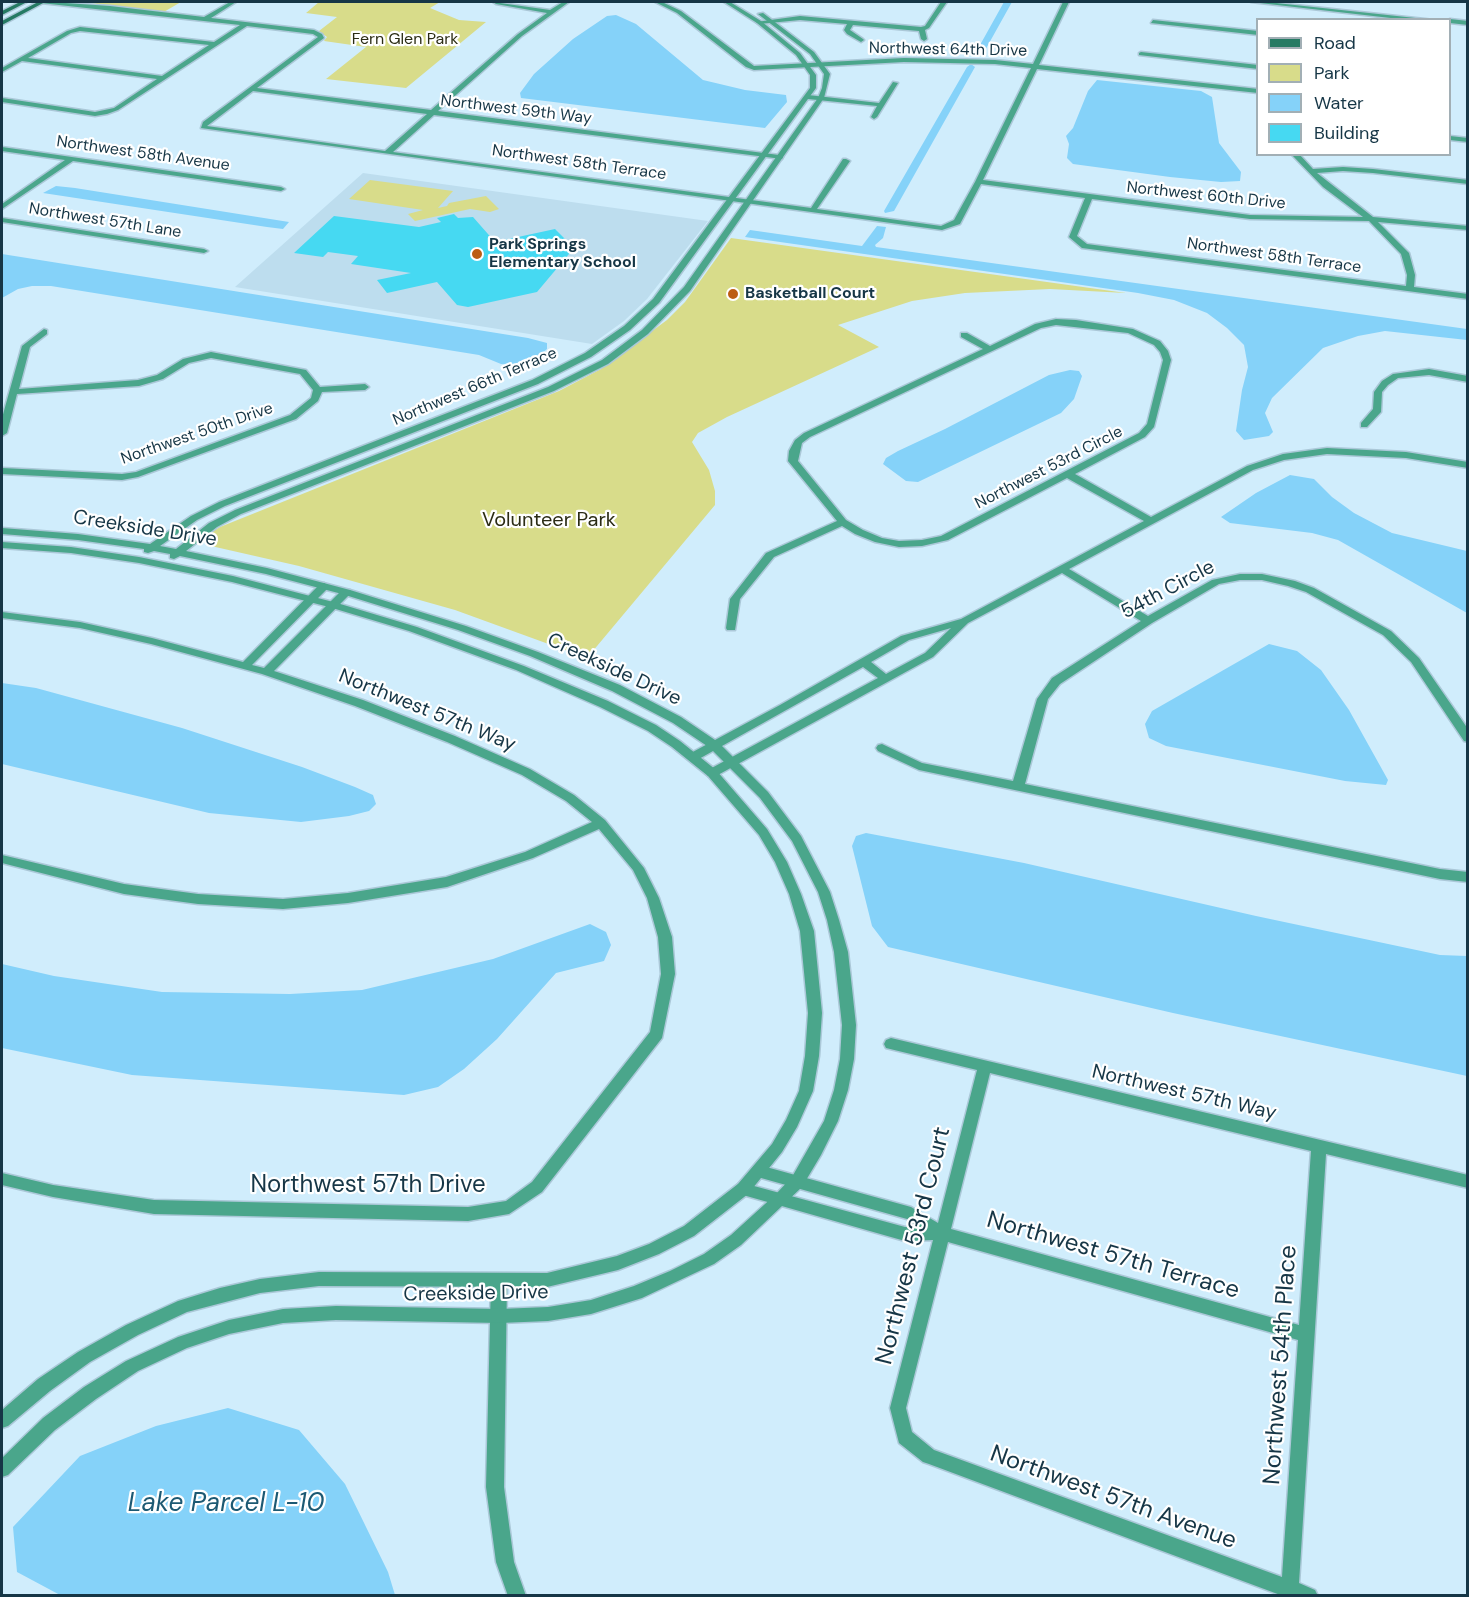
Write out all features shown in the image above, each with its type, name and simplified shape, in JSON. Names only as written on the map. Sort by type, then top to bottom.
[{"type":"main road","points":[[2,13],[24,2]]},
{"type":"main road","points":[[2,23],[41,2]]},
{"type":"street","points":[[35,2],[110,8],[314,32],[320,35],[321,38],[250,89]]},
{"type":"street","points":[[71,2],[110,8]]},
{"type":"street","points":[[205,19],[233,2]]},
{"type":"street","points":[[496,2],[550,12]]},
{"type":"street","points":[[387,153],[520,35],[566,2]]},
{"type":"street","name":"Northwest 64th Drive","points":[[658,2],[698,25],[748,66],[763,68],[916,60],[1034,65],[1256,91]]},
{"type":"street","points":[[727,2],[759,22],[798,54],[813,75],[813,88],[808,97],[882,105]]},
{"type":"street","points":[[759,22],[800,18],[922,28],[927,27],[944,2]]},
{"type":"street","points":[[979,182],[1066,2]]},
{"type":"street","points":[[1254,2],[1295,9],[1389,17]]},
{"type":"street","points":[[752,8],[812,53],[821,64]]},
{"type":"street","points":[[1451,21],[1467,23]]},
{"type":"street","points":[[1153,22],[1256,33]]},
{"type":"street","points":[[851,23],[847,30],[861,40]]},
{"type":"street","points":[[2,100],[95,114],[107,112],[116,109],[246,24]]},
{"type":"street","points":[[922,28],[924,39]]},
{"type":"street","points":[[2,70],[69,32],[80,29],[214,44]]},
{"type":"street","points":[[1141,54],[1256,67]]},
{"type":"street","points":[[21,59],[164,78]]},
{"type":"street","name":"Northwest 66th Terrace","points":[[165,565],[177,552],[213,525],[238,512],[551,389],[605,362],[645,332],[675,303],[821,98],[827,74],[821,64]]},
{"type":"street","points":[[874,117],[895,83]]},
{"type":"street","name":"Northwest 59th Way","points":[[250,89],[779,157]]},
{"type":"street","name":"Northwest 58th Terrace","points":[[250,89],[205,123],[204,127],[942,228],[952,226],[957,222],[979,182]]},
{"type":"street","name":"Northwest 66th Terrace","points":[[139,560],[151,547],[194,518],[222,504],[535,382],[588,355],[627,328],[656,301],[808,97]]},
{"type":"street","points":[[1451,138],[1467,140]]},
{"type":"street","name":"Northwest 58th Avenue","points":[[2,149],[280,189]]},
{"type":"street","points":[[1296,156],[1310,171],[1371,219],[1405,253],[1411,274],[1410,290]]},
{"type":"street","points":[[2,207],[72,159]]},
{"type":"street","points":[[813,210],[846,161]]},
{"type":"street","points":[[1310,171],[1343,169],[1373,171],[1467,182]]},
{"type":"street","name":"Northwest 60th Drive","points":[[979,182],[1250,217],[1371,219],[1467,228]]},
{"type":"street","name":"Northwest 58th Terrace","points":[[1089,196],[1073,237],[1085,246],[1467,297]]},
{"type":"street","name":"Northwest 57th Lane","points":[[2,220],[204,251]]},
{"type":"street","points":[[688,258],[706,261]]},
{"type":"street","name":"Northwest 53rd Circle","points":[[1076,323],[1130,331],[1157,343],[1164,351],[1167,360],[1151,425],[1142,435],[1127,445],[1068,474],[944,538],[922,543],[899,544],[879,540],[843,522],[793,461],[798,442],[807,435],[1038,326],[1076,323]]},
{"type":"street","points":[[2,433],[26,346],[44,332]]},
{"type":"street","points":[[964,335],[988,348]]},
{"type":"street","points":[[14,392],[139,383],[160,377],[192,359],[211,355],[303,372],[318,390],[365,387]]},
{"type":"street","points":[[1364,425],[1378,410],[1378,392],[1385,383],[1396,376],[1429,372],[1467,379]]},
{"type":"street","name":"Northwest 50th Drive","points":[[2,471],[122,477],[138,474],[293,417],[315,399],[318,390]]},
{"type":"street","points":[[693,757],[905,638],[965,621],[1149,520],[1250,468],[1283,457],[1327,452],[1370,452],[1467,465]]},
{"type":"street","points":[[1068,474],[1149,520]]},
{"type":"street","points":[[731,628],[735,599],[770,555],[843,522]]},
{"type":"street","name":"Creekside Drive","points":[[2,531],[78,537],[151,547],[324,586],[462,628],[581,673],[648,704],[714,746],[732,762],[764,795],[797,839],[824,892],[841,952],[849,1025],[843,1079],[831,1121],[816,1151],[797,1182],[781,1199],[736,1240],[709,1259],[636,1293],[591,1307],[548,1314],[500,1316],[336,1313],[283,1316],[229,1327],[184,1342],[132,1366],[90,1393],[49,1424],[2,1469]]},
{"type":"street","name":"Creekside Drive","points":[[2,545],[72,550],[139,560],[233,579],[333,604],[467,648],[564,686],[631,717],[693,757],[712,773],[751,817],[781,862],[795,894],[807,931],[813,967],[815,1013],[812,1056],[806,1091],[792,1123],[759,1171],[743,1189],[689,1231],[618,1263],[547,1280],[319,1279],[260,1286],[220,1295],[184,1306],[132,1330],[84,1357],[44,1385],[2,1420]]},
{"type":"street","points":[[1062,569],[1148,621]]},
{"type":"street","name":"54th Circle","points":[[1018,786],[1043,699],[1056,681],[1148,621],[1216,582],[1240,577],[1263,577],[1310,590],[1387,633],[1415,660],[1467,738]]},
{"type":"street","points":[[245,666],[324,586]]},
{"type":"street","points":[[266,672],[346,592]]},
{"type":"street","name":"Northwest 57th Way","points":[[2,615],[80,626],[266,672],[369,707],[451,739],[526,772],[570,798],[601,823],[638,868],[653,898],[665,937],[668,974],[657,1034]]},
{"type":"street","points":[[712,773],[929,655],[965,621]]},
{"type":"street","points":[[864,662],[886,679]]},
{"type":"street","points":[[882,748],[919,766],[1440,874],[1467,877]]},
{"type":"street","points":[[2,859],[124,889],[198,899],[283,904],[348,898],[447,882],[529,855],[601,823]]},
{"type":"street","name":"Northwest 57th Drive","points":[[2,1179],[53,1191],[154,1207],[468,1214],[510,1207],[537,1187],[657,1034]]},
{"type":"street","name":"Northwest 57th Way","points":[[891,1044],[1467,1182]]},
{"type":"street","name":"Northwest 53rd Court","points":[[905,1437],[898,1408],[985,1066]]},
{"type":"street","name":"Northwest 54th Place","points":[[1290,1589],[1319,1145]]},
{"type":"street","name":"Northwest 57th Terrace","points":[[759,1171],[911,1214],[941,1233],[1307,1335]]},
{"type":"street","name":"Northwest 57th Terrace","points":[[743,1189],[905,1234],[941,1233]]},
{"type":"street","points":[[499,1281],[495,1487],[505,1562],[517,1596]]},
{"type":"street","name":"Northwest 57th Avenue","points":[[905,1437],[929,1456],[1309,1596]]},
{"type":"shaded area","name":"Park Springs Elementary School","points":[[363,173],[708,221],[647,299],[624,321],[592,344],[235,287]]},
{"type":"green space","points":[[83,2],[181,2],[162,13]]},
{"type":"green space","name":"Fern Glen Park","points":[[319,2],[440,2],[430,8],[459,20],[486,22],[406,88],[326,79],[366,47],[324,41],[327,37],[319,31],[337,17],[306,13]]},
{"type":"green space","points":[[370,180],[453,191],[438,208],[447,206],[449,203],[486,196],[499,209],[490,212],[470,209],[415,221],[408,214],[423,210],[349,199]]},
{"type":"green space","name":"Volunteer Park","points":[[731,238],[1126,293],[1050,289],[965,293],[912,301],[838,325],[879,347],[727,417],[698,433],[692,442],[709,470],[715,491],[715,505],[587,658],[455,610],[299,566],[211,546],[204,542],[207,535],[220,527],[559,391],[601,369],[667,320],[685,302]]},
{"type":"water","points":[[616,15],[636,24],[703,80],[745,90],[786,95],[787,102],[765,128],[521,98],[520,93],[534,74],[573,39],[607,16]]},
{"type":"water","points":[[1097,80],[1201,91],[1212,97],[1219,143],[1241,172],[1240,181],[1221,182],[1170,177],[1073,164],[1067,158],[1069,144],[1066,136],[1073,128],[1088,91]]},
{"type":"water","points":[[56,186],[289,222],[283,229],[43,193]]},
{"type":"water","points":[[877,226],[886,227],[883,238],[875,245],[876,247],[1467,329],[1467,340],[1385,331],[1358,336],[1323,348],[1272,398],[1265,413],[1273,432],[1269,436],[1244,440],[1236,431],[1248,367],[1244,345],[1207,313],[1174,300],[1138,293],[745,237],[750,230],[862,246]]},
{"type":"water","points":[[2,254],[528,338],[547,343],[547,349],[538,357],[513,365],[501,364],[479,355],[51,286],[18,289],[2,298]]},
{"type":"water","points":[[1070,370],[1079,371],[1082,376],[1074,399],[1061,413],[918,482],[906,481],[883,464],[886,458],[898,451],[1049,375]]},
{"type":"water","points":[[1290,475],[1314,479],[1332,497],[1354,513],[1392,533],[1467,551],[1467,613],[1338,540],[1312,533],[1230,523],[1221,517],[1256,493]]},
{"type":"water","points":[[1269,644],[1297,651],[1321,670],[1349,710],[1388,780],[1386,785],[1345,781],[1166,746],[1149,738],[1145,724],[1152,711]]},
{"type":"water","points":[[2,683],[36,688],[182,728],[302,767],[355,787],[373,795],[376,804],[369,811],[349,816],[301,822],[209,813],[2,764]]},
{"type":"water","points":[[866,833],[1024,863],[1440,955],[1467,956],[1467,1076],[1173,1013],[888,947],[872,926],[852,846],[856,836]]},
{"type":"water","points":[[590,924],[606,932],[611,945],[604,961],[556,973],[497,1039],[464,1069],[438,1087],[404,1095],[132,1075],[2,1048],[2,964],[54,976],[162,992],[290,994],[362,990],[493,959]]},
{"type":"water","name":"Lake Parcel L-10","points":[[228,1408],[299,1430],[345,1484],[388,1572],[395,1595],[60,1595],[17,1572],[13,1527],[80,1456],[156,1426]]},
{"type":"building","points":[[454,214],[458,218],[473,217],[495,242],[555,229],[574,248],[537,292],[468,307],[457,305],[437,282],[387,293],[377,280],[411,273],[351,264],[358,256],[328,252],[323,257],[294,253],[334,216],[419,227],[441,222],[437,218]]},
{"type":"waterway","points":[[979,54],[1008,2]]},
{"type":"waterway","points":[[889,211],[971,67]]},
{"type":"place","name":"Park Springs Elementary School","points":[[477,254]]},
{"type":"place","name":"Basketball Court","points":[[733,294]]}]
